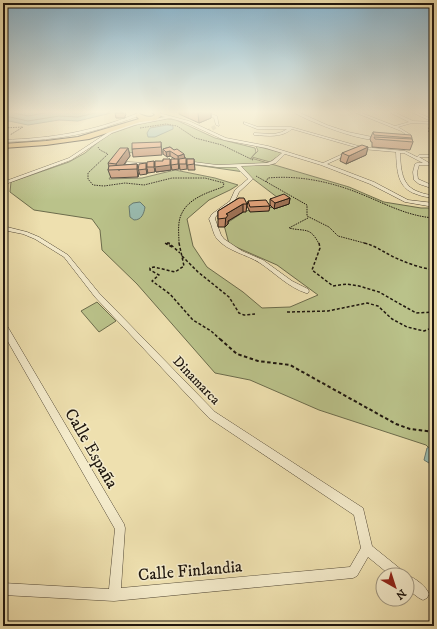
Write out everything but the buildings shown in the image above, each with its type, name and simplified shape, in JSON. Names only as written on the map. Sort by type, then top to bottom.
[{"type":"main road","points":[[3,143],[45,144],[64,141]]},
{"type":"street","points":[[3,143],[19,141]]},
{"type":"street","points":[[3,184],[70,159],[97,141]]},
{"type":"street","points":[[236,141],[286,152],[323,164],[372,183],[407,201],[434,205]]},
{"type":"street","points":[[338,141],[362,148],[398,151],[415,156],[429,164],[417,164],[415,172],[416,180],[434,188]]},
{"type":"street","points":[[323,164],[362,148],[369,144],[369,141]]},
{"type":"street","points":[[398,151],[401,182],[405,188],[414,193],[431,197],[434,196]]},
{"type":"street","points":[[182,162],[217,166],[271,163],[286,152]]},
{"type":"street","points":[[415,156],[434,156]]},
{"type":"street","points":[[138,166],[137,170],[123,171],[129,163],[153,164]]},
{"type":"street","points":[[238,166],[251,179],[237,191],[232,202],[214,215],[212,219],[218,236],[240,252],[261,261],[290,282],[306,291]]},
{"type":"street","points":[[232,202],[240,202]]},
{"type":"street","name":"Dinamarca","points":[[3,228],[25,233],[37,238],[66,256],[97,294],[212,415],[359,512],[367,549]]},
{"type":"street","name":"Calle España","points":[[3,326],[120,528],[114,595]]},
{"type":"street","points":[[367,549],[389,567]]},
{"type":"street","name":"Calle Finlandia","points":[[3,589],[114,595],[353,572],[367,549]]},
{"type":"street","points":[[415,588],[423,594]]},
{"type":"path","points":[[208,141],[257,160]]},
{"type":"path","points":[[101,143],[98,146],[99,149],[108,155],[88,174],[88,179],[94,185],[108,186],[122,183],[144,185],[172,178],[205,178],[224,184],[224,187],[220,189],[205,193],[189,204],[182,212],[179,230],[179,248],[184,264],[182,269],[169,272],[151,267],[150,270],[159,275],[152,282],[170,294],[193,320],[211,331],[237,354],[258,361],[290,365],[396,424],[410,429],[434,432]]},
{"type":"path","points":[[253,174],[307,205],[307,215],[304,220]]},
{"type":"path","points":[[266,182],[268,178],[277,177],[335,184],[404,213],[434,218]]},
{"type":"path","points":[[307,215],[329,227],[338,236],[374,246],[419,267],[434,270]]},
{"type":"path","points":[[310,218],[289,228],[305,229],[312,232],[320,244],[312,270],[336,286],[352,284],[371,289],[416,313],[434,312]]},
{"type":"path","points":[[172,247],[198,272],[229,297],[239,313],[244,315],[255,314]]},
{"type":"path","points":[[287,312],[332,311],[356,304],[368,303],[377,306],[391,318],[406,327],[423,332],[429,331],[434,327]]},
{"type":"green space","points":[[99,141],[228,141],[255,148],[256,152],[251,158],[349,187],[384,202],[421,208],[434,208],[434,453],[426,445],[319,410],[250,380],[215,373],[137,284],[102,250],[100,230],[92,219],[34,210],[10,192],[11,182],[69,162],[85,153]],"holes":[[[153,151],[173,153],[189,164],[244,172],[286,204],[283,206],[245,211],[224,225],[229,244],[277,265],[318,295],[290,307],[262,308],[243,292],[207,267],[193,246],[187,219],[209,200],[238,185],[215,178],[175,170],[142,178],[109,179],[127,153]]]},
{"type":"green space","points":[[256,146],[283,153],[270,162],[252,157],[258,151]]},
{"type":"green space","points":[[97,302],[116,321],[99,332],[81,311]]},
{"type":"water","points":[[140,202],[145,207],[144,212],[139,219],[134,220],[130,217],[129,206],[133,203]]},
{"type":"water","points":[[434,445],[434,466],[424,460],[427,448]]}]
